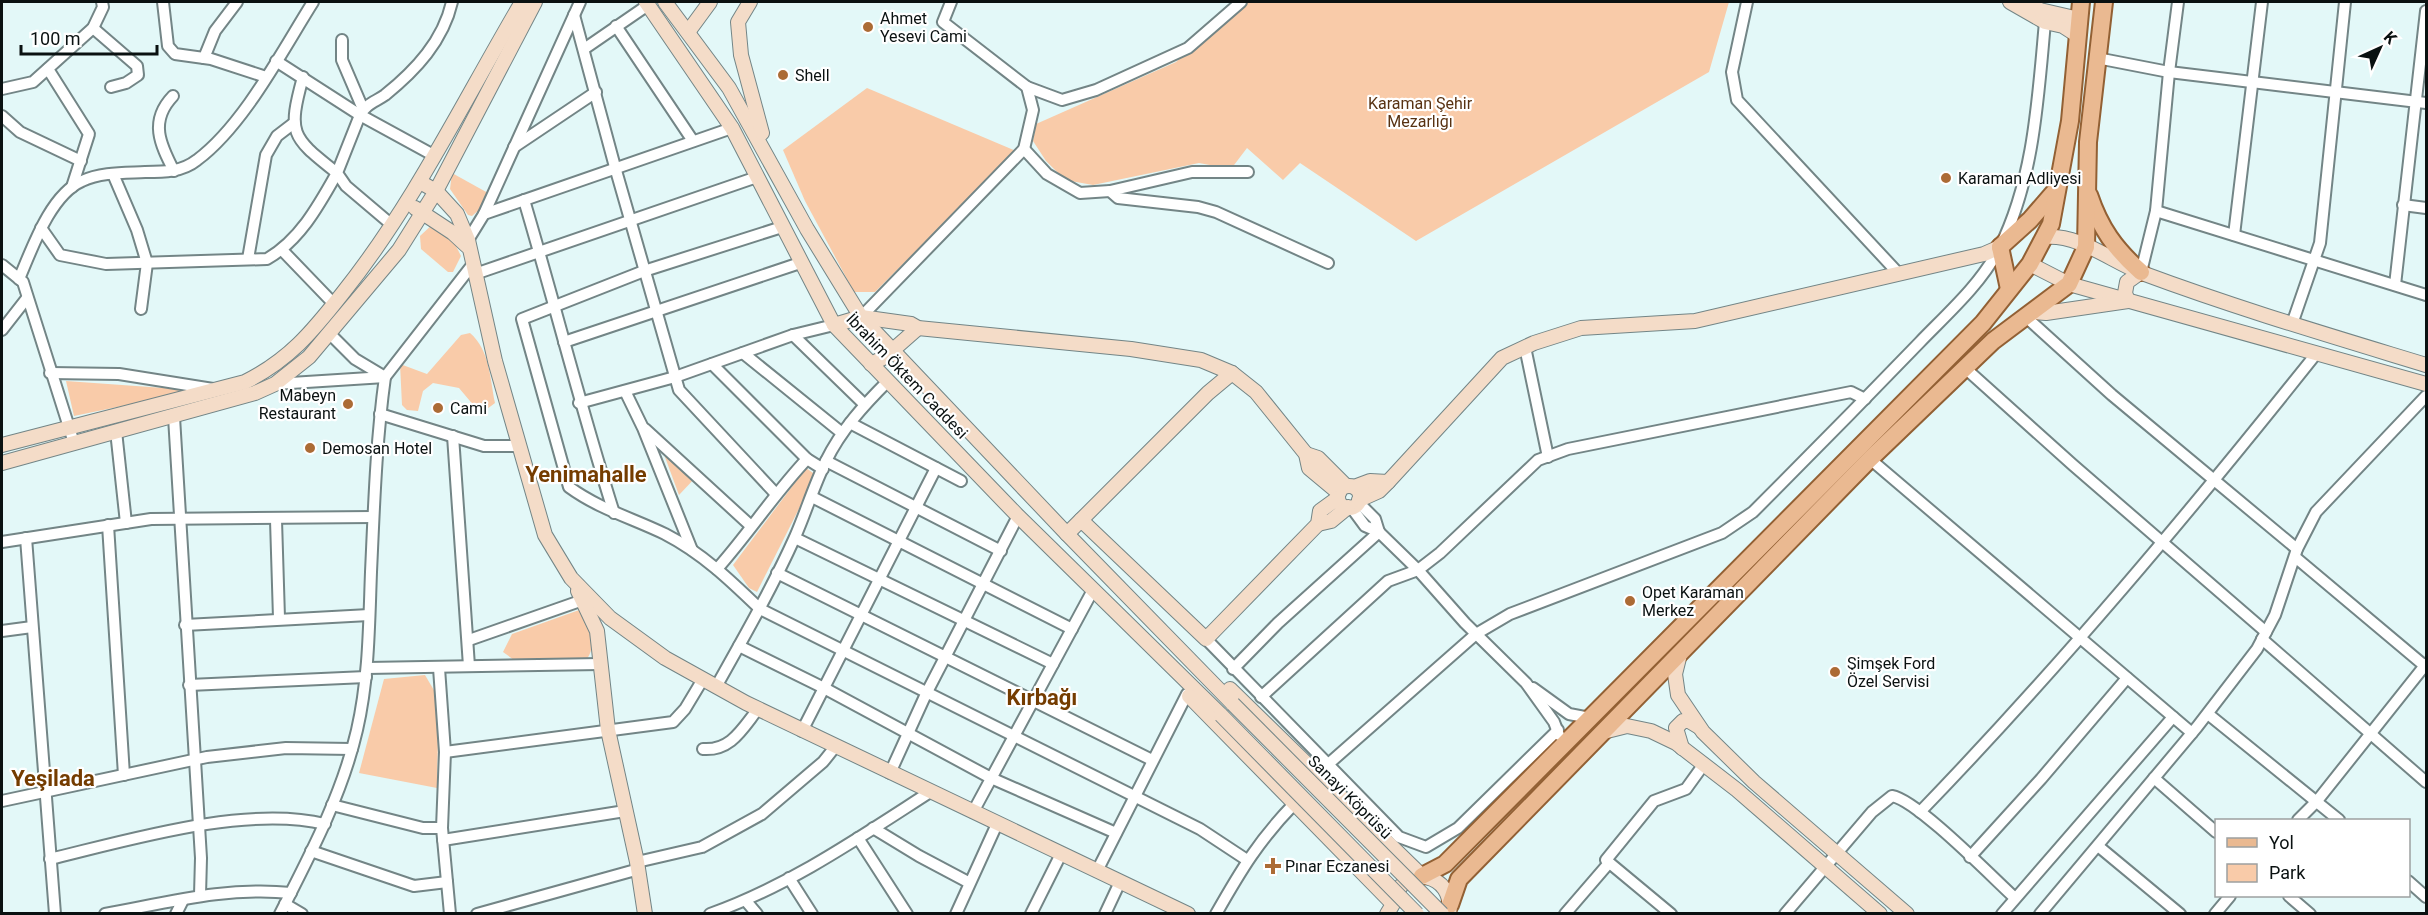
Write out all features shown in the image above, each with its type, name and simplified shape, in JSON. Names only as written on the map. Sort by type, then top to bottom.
[{"type":"main road","points":[[2,445],[245,382],[273,367],[303,343],[370,259],[408,201],[524,2]]},
{"type":"main road","points":[[2,463],[255,393],[275,384],[309,357],[399,250],[436,191],[524,2]]},
{"type":"main road","name":"İbrahim Öktem Caddesi","points":[[664,2],[729,88],[777,171],[807,229],[861,317],[1067,534],[1233,704]]},
{"type":"main road","points":[[688,32],[710,2]]},
{"type":"main road","points":[[750,2],[738,22],[741,55],[758,123],[777,171]]},
{"type":"main road","points":[[2010,2],[2045,22],[2078,27]]},
{"type":"main road","points":[[2025,2],[2078,27]]},
{"type":"main road","points":[[1128,623],[1187,694],[1294,804],[1392,910],[1399,888],[1405,882],[1444,864],[1983,322],[2030,264],[2050,224],[2058,187],[2070,121],[2081,2]]},
{"type":"main road","points":[[1450,911],[1459,879],[1870,459],[1993,341],[2069,284],[2085,247],[2086,183],[2104,2]]},
{"type":"main road","name":"İbrahim Öktem Caddesi","points":[[647,3],[732,128],[834,325],[1018,516],[1221,715]]},
{"type":"main road","points":[[420,182],[436,191],[457,214],[471,257],[495,362],[545,535],[583,600],[597,631],[608,730],[638,866],[645,914]]},
{"type":"main road","points":[[2086,183],[2105,233],[2123,256],[2141,272]]},
{"type":"main road","points":[[2000,247],[2030,220],[2058,187]]},
{"type":"main road","points":[[408,201],[422,214],[453,233],[471,257]]},
{"type":"main road","points":[[1081,520],[1206,639],[1318,524],[1320,511],[1349,498],[1370,482],[1388,482],[1502,358],[1581,328],[1695,321],[1984,254],[2000,247],[2045,237],[2064,237],[2141,272],[2292,324],[2427,365]]},
{"type":"main road","points":[[2000,247],[2069,284],[2427,384]]},
{"type":"main road","points":[[2000,247],[2009,289]]},
{"type":"main road","points":[[2128,301],[2125,293],[2127,282],[2141,272]]},
{"type":"main road","points":[[2030,315],[2128,301]]},
{"type":"main road","points":[[834,325],[861,317],[911,324],[918,328],[1131,349],[1201,360],[1232,373],[1256,392],[1306,454],[1309,468],[1349,498]]},
{"type":"main road","points":[[871,364],[918,328]]},
{"type":"main road","points":[[1067,534],[1208,393],[1232,373]]},
{"type":"main road","points":[[571,578],[610,618],[665,658],[716,687],[835,747],[1182,912]]},
{"type":"main road","points":[[1145,614],[1322,770],[1422,876],[1430,878],[1445,888],[1450,911]]},
{"type":"main road","points":[[1680,654],[1675,674],[1678,695],[1699,727],[1724,756],[1837,856],[1907,914]]},
{"type":"main road","name":"Sanayi Köprüsü","points":[[1233,704],[1450,911]]},
{"type":"main road","name":"Sanayi Köprüsü","points":[[1221,715],[1417,914]]},
{"type":"main road","points":[[1682,748],[1676,728],[1683,721],[1699,727]]},
{"type":"main road","points":[[1603,732],[1627,726],[1651,731],[1682,748],[1827,867],[1880,914]]},
{"type":"main road","points":[[1444,864],[1448,877],[1459,879]]},
{"type":"street","points":[[2,89],[33,82],[48,69],[93,28],[103,7],[102,2]]},
{"type":"street","points":[[163,2],[168,46],[175,54],[204,58],[266,77]]},
{"type":"street","points":[[204,58],[215,31],[237,2],[246,2]]},
{"type":"street","points":[[19,279],[41,228],[63,194],[81,181],[113,174],[174,171],[196,161],[220,138],[266,77],[313,2]]},
{"type":"street","points":[[41,228],[60,255],[106,264],[267,259],[282,250],[314,213],[337,173],[362,112],[385,95],[425,58],[441,33],[452,2]]},
{"type":"street","points":[[302,914],[283,909],[325,824],[352,749],[366,673],[373,517],[384,377],[471,257],[484,214],[580,2]]},
{"type":"street","points":[[951,2],[943,22],[1027,87],[1062,100],[1096,90],[1188,48],[1241,2]]},
{"type":"street","points":[[1747,2],[1732,72],[1737,100],[1899,274]]},
{"type":"street","points":[[2141,272],[2156,211],[2178,2]]},
{"type":"street","points":[[2234,235],[2262,2]]},
{"type":"street","points":[[2292,324],[2320,243],[2345,2]]},
{"type":"street","points":[[584,49],[647,3]]},
{"type":"street","points":[[2395,285],[2415,102],[2423,65],[2427,11]]},
{"type":"street","points":[[574,15],[597,92],[630,222],[679,390],[775,493]]},
{"type":"street","points":[[1322,770],[1476,634],[1510,614],[1722,532],[1739,523],[1754,512],[1865,399],[1986,273],[2000,247],[2019,201],[2037,111],[2045,22]]},
{"type":"street","points":[[616,27],[693,141]]},
{"type":"street","points":[[93,28],[137,66],[138,75],[126,83],[111,87]]},
{"type":"street","points":[[342,40],[342,60],[362,112]]},
{"type":"street","points":[[2097,58],[2169,72],[2427,103]]},
{"type":"street","points":[[276,61],[435,156]]},
{"type":"street","points":[[48,69],[89,134],[72,187]]},
{"type":"street","points":[[303,77],[294,111],[295,132],[302,144],[337,173],[346,186],[392,225]]},
{"type":"street","points":[[861,317],[1024,149],[1033,110],[1027,87]]},
{"type":"street","points":[[514,147],[597,92]]},
{"type":"street","points":[[173,96],[159,113],[159,133],[164,153],[174,171]]},
{"type":"street","points":[[2,116],[20,132],[81,161]]},
{"type":"street","points":[[248,259],[266,155],[277,136],[294,123]]},
{"type":"street","points":[[484,214],[732,128]]},
{"type":"street","points":[[1024,149],[1032,160],[1063,185],[1080,193],[1110,191],[1192,172],[1248,172]]},
{"type":"street","points":[[113,174],[137,230],[147,263],[141,309]]},
{"type":"street","points":[[471,257],[540,253],[757,177]]},
{"type":"street","points":[[1110,191],[1118,198],[1198,207],[1216,212],[1328,263]]},
{"type":"street","points":[[524,200],[555,306],[579,403],[614,513]]},
{"type":"street","points":[[2403,205],[2427,207]]},
{"type":"street","points":[[2156,211],[2427,295]]},
{"type":"street","points":[[782,227],[644,271],[522,319],[569,488],[589,502],[665,534],[692,550],[717,568],[760,609],[1200,829],[1247,860]]},
{"type":"street","points":[[282,250],[334,304]]},
{"type":"street","points":[[564,342],[800,263]]},
{"type":"street","points":[[2,265],[22,282],[74,443]]},
{"type":"street","points":[[2,330],[27,298]]},
{"type":"street","points":[[2030,315],[2214,482],[2426,666],[2317,801],[2299,819]]},
{"type":"street","points":[[579,403],[675,377],[793,336],[834,325]]},
{"type":"street","points":[[329,333],[355,359],[384,377]]},
{"type":"street","points":[[793,336],[864,404]]},
{"type":"street","points":[[1525,348],[1548,457]]},
{"type":"street","points":[[743,353],[842,434]]},
{"type":"street","points":[[1920,812],[2081,640],[2214,482],[2316,354]]},
{"type":"street","points":[[712,364],[807,459],[825,465],[916,508],[1001,551]]},
{"type":"street","points":[[1965,368],[2427,782]]},
{"type":"street","points":[[50,373],[119,374],[219,390]]},
{"type":"street","points":[[275,384],[384,377]]},
{"type":"street","points":[[716,687],[760,609],[795,538],[825,465],[842,434],[864,404],[888,381]]},
{"type":"street","points":[[625,391],[644,428],[692,550]]},
{"type":"street","points":[[1261,697],[1388,581],[1418,570],[1538,460],[1568,449],[1851,392],[1865,399]]},
{"type":"street","points":[[2043,912],[2208,714],[2264,636],[2275,615],[2296,553],[2316,513],[2426,397]]},
{"type":"street","points":[[380,414],[484,446],[519,446]]},
{"type":"street","points":[[174,417],[200,895]]},
{"type":"street","points":[[850,423],[961,481]]},
{"type":"street","points":[[644,428],[751,526]]},
{"type":"street","points":[[116,430],[126,523]]},
{"type":"street","points":[[453,436],[470,666]]},
{"type":"street","points":[[717,568],[775,493],[807,459]]},
{"type":"street","points":[[1870,459],[2192,733]]},
{"type":"street","points":[[802,731],[936,468]]},
{"type":"street","points":[[812,497],[1072,629]]},
{"type":"street","points":[[1349,498],[1365,526],[1379,532],[1418,570],[1476,634],[1526,683],[1569,714],[1590,718]]},
{"type":"street","points":[[890,772],[926,694],[1018,516]]},
{"type":"street","points":[[2,542],[108,525],[180,519],[276,520],[373,517]]},
{"type":"street","points":[[276,520],[279,618]]},
{"type":"street","points":[[108,525],[124,775]]},
{"type":"street","points":[[1233,669],[1278,623],[1379,532]]},
{"type":"street","points":[[26,538],[55,914]]},
{"type":"street","points":[[795,538],[1053,664]]},
{"type":"street","points":[[777,573],[1034,699],[1152,760]]},
{"type":"street","points":[[973,812],[1093,590]]},
{"type":"street","points":[[469,640],[583,600]]},
{"type":"street","points":[[185,625],[279,618],[369,615]]},
{"type":"street","points":[[2,632],[32,627]]},
{"type":"street","points":[[1206,639],[1261,697],[1322,770],[1400,837],[1426,847],[1458,828],[1558,730]]},
{"type":"street","points":[[739,646],[824,688],[991,778],[1116,833]]},
{"type":"street","points":[[189,686],[470,666],[600,664]]},
{"type":"street","points":[[439,668],[445,752],[442,828],[450,914]]},
{"type":"street","points":[[1970,857],[2041,779],[2127,678]]},
{"type":"street","points":[[445,752],[673,722],[685,709],[703,679]]},
{"type":"street","points":[[1526,683],[1558,730],[1560,749]]},
{"type":"street","points":[[1097,872],[1187,694]]},
{"type":"street","points":[[703,748],[713,749],[728,745],[758,709]]},
{"type":"street","points":[[2208,714],[2338,819]]},
{"type":"street","points":[[2002,914],[2173,717]]},
{"type":"street","points":[[477,914],[702,847],[762,814],[823,762],[835,747]]},
{"type":"street","points":[[2,801],[207,757],[286,748],[352,749]]},
{"type":"street","points":[[1668,913],[1606,860],[1654,801],[1686,789],[1704,764]]},
{"type":"street","points":[[2154,778],[2215,830]]},
{"type":"street","points":[[710,914],[746,901],[789,878],[930,792]]},
{"type":"street","points":[[1785,914],[1837,856],[1872,812],[1892,796],[1901,797],[1920,812],[2015,898]]},
{"type":"street","points":[[1216,914],[1247,860],[1266,833],[1294,804]]},
{"type":"street","points":[[332,805],[423,828],[442,828]]},
{"type":"street","points":[[443,840],[625,811]]},
{"type":"street","points":[[50,859],[198,827],[244,820],[312,821],[325,824]]},
{"type":"street","points":[[956,914],[968,882],[997,824]]},
{"type":"street","points":[[873,828],[968,882]]},
{"type":"street","points":[[858,838],[907,914]]},
{"type":"street","points":[[2098,846],[2180,914]]},
{"type":"street","points":[[311,851],[414,885],[447,882]]},
{"type":"street","points":[[1031,914],[1061,854]]},
{"type":"street","points":[[1565,914],[1609,863]]},
{"type":"street","points":[[789,878],[812,914]]},
{"type":"street","points":[[1105,914],[1120,882]]},
{"type":"street","points":[[2410,882],[2427,897]]},
{"type":"street","points":[[105,914],[200,895],[266,890],[291,892]]},
{"type":"street","points":[[2215,914],[2229,897]]},
{"type":"street","points":[[2290,897],[2310,914]]},
{"type":"street","points":[[176,914],[183,900]]},
{"type":"street","points":[[746,901],[757,914]]},
{"type":"green space","name":"Karaman Şehir Mezarlığı","points":[[1244,2],[1729,2],[1709,72],[1416,241],[1300,163],[1283,180],[1247,148],[1231,169],[1199,163],[1093,185],[1065,180],[1046,161],[1033,141],[1036,124],[1176,62],[1215,24]]},
{"type":"green space","points":[[867,88],[1016,151],[875,292],[854,292],[805,201],[783,150]]},
{"type":"green space","points":[[452,173],[488,193],[480,209],[472,216],[468,215],[450,189]]},
{"type":"green space","points":[[435,222],[454,242],[461,256],[453,272],[448,272],[421,249],[420,236]]},
{"type":"green space","points":[[470,333],[477,340],[485,356],[495,403],[483,412],[475,407],[459,388],[433,383],[423,391],[418,411],[407,410],[402,405],[400,364],[427,374],[461,335]]},
{"type":"green space","points":[[66,381],[178,389],[180,394],[74,416]]},
{"type":"green space","points":[[662,449],[695,478],[679,495]]},
{"type":"green space","points":[[806,468],[816,475],[757,592],[749,588],[733,565]]},
{"type":"green space","points":[[582,609],[592,641],[587,659],[514,660],[503,652],[512,634]]},
{"type":"green space","points":[[425,675],[435,692],[438,737],[437,788],[359,773],[384,679]]},
{"type":"place","name":"Ahmet Yesevi Cami","points":[[868,27]]},
{"type":"place","name":"Shell","points":[[783,75]]},
{"type":"place","name":"Karaman Adliyesi","points":[[1946,178]]},
{"type":"place","name":"Mabeyn Restaurant","points":[[348,404]]},
{"type":"place","name":"Cami","points":[[438,408]]},
{"type":"place","name":"Demosan Hotel","points":[[310,448]]},
{"type":"place","name":"Opet Karaman Merkez","points":[[1630,601]]},
{"type":"place","name":"Şimşek Ford Özel Servisi","points":[[1835,672]]},
{"type":"place","name":"Pınar Eczanesi","points":[[1273,866]]},
{"type":"district","name":"Yenimahalle","points":[[586,474]]},
{"type":"district","name":"Kırbağı","points":[[1042,697]]},
{"type":"district","name":"Yeşilada","points":[[53,778]]}]
